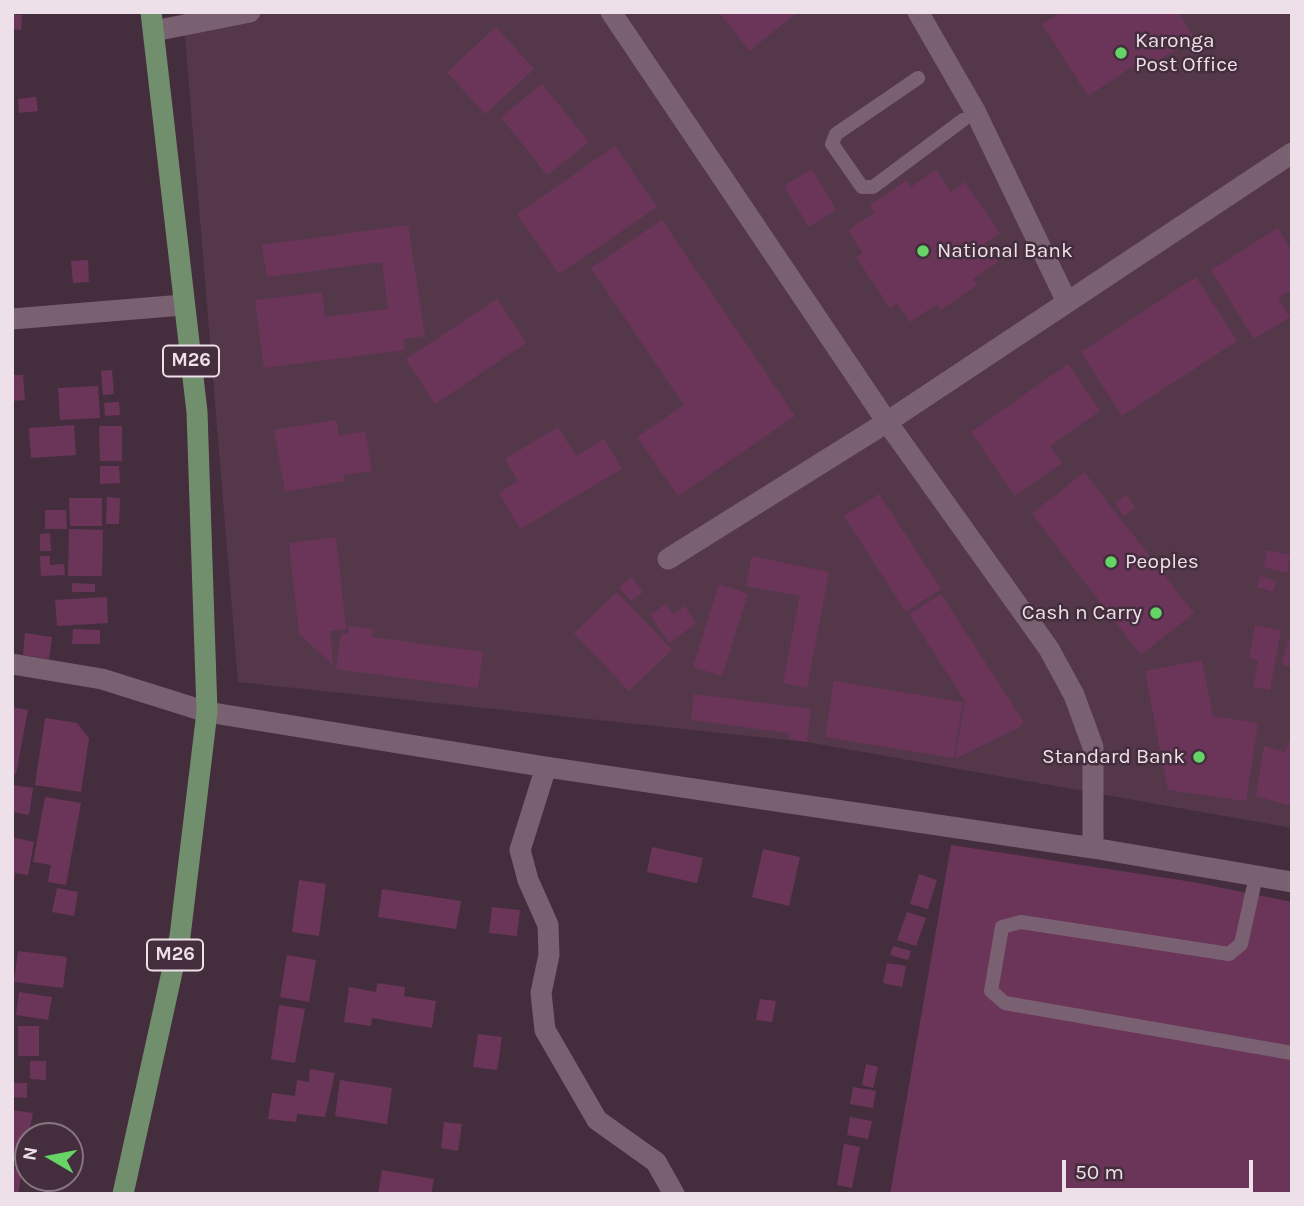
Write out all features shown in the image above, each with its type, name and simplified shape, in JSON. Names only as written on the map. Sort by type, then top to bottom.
[{"type":"main road","name":"M26","points":[[123,1194],[180,936],[207,712],[197,412],[152,22]]},
{"type":"street","points":[[152,22],[250,12]]},
{"type":"street","points":[[611,12],[887,422],[1048,649],[1074,695],[1093,747],[1093,848]]},
{"type":"street","points":[[918,12],[975,111],[1066,300]]},
{"type":"street","points":[[668,559],[887,422],[1066,300],[1292,153]]},
{"type":"street","points":[[12,319],[183,305]]},
{"type":"street","points":[[12,664],[102,679],[207,712],[546,767],[1093,848],[1292,882]]},
{"type":"street","points":[[546,767],[520,850],[528,880],[548,925],[549,954],[541,993],[545,1030],[597,1120],[656,1161],[674,1194]]},
{"type":"lane","points":[[918,78],[836,134],[832,144],[862,187],[873,187],[963,120]]},
{"type":"lane","points":[[1256,876],[1241,944],[1229,954],[1021,922],[1002,928],[991,991],[1004,1003],[1292,1053]]},
{"type":"shaded area","points":[[183,12],[1292,12],[1292,828],[807,742],[238,682]]},
{"type":"building","points":[[719,12],[798,12],[749,51]]},
{"type":"building","points":[[1061,12],[1178,12],[1194,38],[1152,65],[1147,57],[1088,96],[1042,24]]},
{"type":"building","points":[[12,14],[22,15],[21,30],[12,29]]},
{"type":"building","points":[[496,27],[534,69],[485,114],[447,72]]},
{"type":"building","points":[[542,84],[589,142],[547,175],[501,117]]},
{"type":"building","points":[[36,97],[38,111],[19,113],[18,99]]},
{"type":"building","points":[[615,146],[657,207],[559,274],[517,214]]},
{"type":"building","points":[[812,169],[836,210],[809,227],[784,186]]},
{"type":"building","points":[[936,170],[951,192],[965,182],[1000,233],[985,243],[998,262],[973,279],[977,285],[941,310],[937,304],[910,322],[897,303],[890,308],[856,257],[863,253],[848,230],[875,212],[870,205],[907,180],[911,187]]},
{"type":"building","points":[[662,220],[795,416],[678,496],[637,437],[684,405],[591,268]]},
{"type":"building","points":[[408,225],[425,336],[403,339],[405,350],[264,368],[255,300],[322,292],[325,317],[388,309],[382,262],[267,277],[262,245]]},
{"type":"building","points":[[1278,228],[1292,251],[1292,289],[1278,298],[1290,317],[1254,339],[1211,270]]},
{"type":"building","points":[[88,260],[89,282],[73,283],[71,261]]},
{"type":"building","points":[[1196,277],[1237,341],[1122,416],[1081,352]]},
{"type":"building","points":[[497,299],[526,343],[435,404],[406,359]]},
{"type":"building","points":[[1068,364],[1100,411],[1050,446],[1062,463],[1015,496],[971,432]]},
{"type":"building","points":[[112,370],[114,394],[103,395],[101,371]]},
{"type":"building","points":[[12,375],[23,375],[25,400],[12,401]]},
{"type":"building","points":[[98,386],[100,418],[60,420],[58,388]]},
{"type":"building","points":[[119,402],[120,415],[105,416],[104,403]]},
{"type":"building","points":[[336,420],[339,436],[365,431],[372,471],[344,475],[344,481],[285,492],[274,430]]},
{"type":"building","points":[[74,425],[76,455],[31,458],[29,428]]},
{"type":"building","points":[[99,426],[122,426],[122,461],[100,461]]},
{"type":"building","points":[[558,427],[576,456],[604,439],[622,469],[520,529],[499,493],[518,481],[505,459]]},
{"type":"building","points":[[100,466],[119,466],[120,483],[100,484]]},
{"type":"building","points":[[1084,472],[1194,613],[1141,655],[1032,514]]},
{"type":"building","points":[[879,494],[941,589],[906,612],[844,516]]},
{"type":"building","points":[[1126,495],[1135,508],[1124,516],[1115,503]]},
{"type":"building","points":[[107,497],[120,498],[119,524],[106,524]]},
{"type":"building","points":[[69,498],[102,498],[102,526],[70,526]]},
{"type":"building","points":[[45,510],[66,510],[67,529],[45,529]]},
{"type":"building","points":[[69,529],[103,530],[102,576],[68,576]]},
{"type":"building","points":[[50,533],[51,551],[40,551],[40,534]]},
{"type":"building","points":[[336,537],[346,629],[330,631],[333,665],[299,634],[289,543]]},
{"type":"building","points":[[1267,550],[1290,555],[1287,573],[1264,567]]},
{"type":"building","points":[[40,556],[50,556],[50,565],[64,564],[65,575],[41,576]]},
{"type":"building","points":[[752,556],[829,572],[807,688],[783,683],[800,596],[746,586]]},
{"type":"building","points":[[1260,576],[1276,581],[1273,592],[1257,587]]},
{"type":"building","points":[[631,577],[643,592],[631,601],[619,587]]},
{"type":"building","points":[[72,583],[95,584],[95,592],[72,592]]},
{"type":"building","points":[[719,584],[748,594],[722,676],[693,667]]},
{"type":"building","points":[[617,592],[672,650],[629,691],[574,633]]},
{"type":"building","points":[[941,594],[1023,721],[1020,727],[955,759],[965,701],[909,614]]},
{"type":"building","points":[[107,597],[108,623],[57,626],[55,600]]},
{"type":"building","points":[[666,604],[673,614],[685,606],[696,623],[669,643],[650,615]]},
{"type":"building","points":[[1255,625],[1281,630],[1270,690],[1253,687],[1258,660],[1249,658]]},
{"type":"building","points":[[349,626],[373,629],[371,637],[483,652],[478,688],[336,669],[341,633],[348,634]]},
{"type":"building","points":[[73,629],[100,630],[100,644],[72,644]]},
{"type":"building","points":[[25,633],[52,637],[49,659],[23,655]]},
{"type":"building","points":[[1289,639],[1292,639],[1292,667],[1282,664]]},
{"type":"building","points":[[1202,660],[1213,716],[1258,723],[1246,801],[1168,790],[1145,671]]},
{"type":"building","points":[[834,681],[963,702],[954,758],[825,737]]},
{"type":"building","points":[[694,694],[811,709],[807,742],[789,739],[789,733],[691,720]]},
{"type":"building","points":[[12,707],[28,710],[16,774],[12,774]]},
{"type":"building","points":[[45,718],[77,723],[89,738],[81,792],[35,785]]},
{"type":"building","points":[[1291,734],[1292,806],[1256,796],[1264,746],[1286,752]]},
{"type":"building","points":[[12,785],[33,788],[29,815],[12,812]]},
{"type":"building","points":[[45,797],[81,803],[66,885],[48,882],[51,865],[33,862]]},
{"type":"building","points":[[12,837],[34,842],[28,875],[15,873],[14,881]]},
{"type":"building","points":[[951,845],[1193,882],[1292,902],[1292,1194],[890,1194]]},
{"type":"building","points":[[652,847],[703,858],[697,883],[647,872]]},
{"type":"building","points":[[763,849],[800,857],[789,906],[752,897]]},
{"type":"building","points":[[919,874],[937,880],[928,909],[910,904]]},
{"type":"building","points":[[299,880],[326,884],[319,936],[292,932]]},
{"type":"building","points":[[57,888],[78,892],[74,916],[52,912]]},
{"type":"building","points":[[382,889],[461,901],[456,929],[378,917]]},
{"type":"building","points":[[492,907],[520,910],[517,936],[489,933]]},
{"type":"building","points":[[907,912],[926,918],[916,946],[897,940]]},
{"type":"building","points":[[893,946],[911,951],[908,960],[890,955]]},
{"type":"building","points":[[18,951],[67,957],[63,988],[14,982]]},
{"type":"building","points":[[287,955],[316,960],[309,1002],[280,997]]},
{"type":"building","points":[[887,963],[906,966],[902,987],[883,983]]},
{"type":"building","points":[[377,983],[405,987],[404,996],[436,1001],[432,1028],[372,1018],[371,1026],[344,1022],[349,987],[376,992]]},
{"type":"building","points":[[19,992],[52,997],[48,1020],[16,1015]]},
{"type":"building","points":[[760,999],[776,1001],[772,1022],[756,1020]]},
{"type":"building","points":[[279,1005],[305,1009],[295,1063],[271,1059]]},
{"type":"building","points":[[18,1026],[39,1026],[39,1056],[18,1056]]},
{"type":"building","points":[[478,1034],[502,1037],[497,1070],[473,1067]]},
{"type":"building","points":[[30,1061],[46,1061],[46,1080],[30,1079]]},
{"type":"building","points":[[866,1064],[878,1067],[873,1088],[862,1085]]},
{"type":"building","points":[[310,1069],[335,1073],[325,1117],[297,1114],[296,1122],[268,1119],[272,1093],[295,1096],[297,1080],[309,1082]]},
{"type":"building","points":[[340,1080],[392,1088],[387,1124],[335,1116]]},
{"type":"building","points":[[14,1083],[27,1083],[27,1098],[14,1097]]},
{"type":"building","points":[[853,1087],[876,1091],[873,1108],[850,1104]]},
{"type":"building","points":[[12,1110],[33,1113],[31,1122],[14,1122],[12,1156]]},
{"type":"building","points":[[850,1117],[872,1121],[868,1139],[847,1135]]},
{"type":"building","points":[[444,1122],[462,1124],[458,1151],[441,1148]]},
{"type":"building","points":[[844,1144],[860,1147],[852,1188],[837,1185]]},
{"type":"building","points":[[12,1168],[14,1192],[18,1192],[12,1194]]},
{"type":"building","points":[[382,1170],[434,1179],[431,1194],[378,1194]]},
{"type":"place","name":"Karonga Post Office","points":[[1121,53]]},
{"type":"place","name":"National Bank","points":[[923,251]]},
{"type":"place","name":"Peoples","points":[[1111,562]]},
{"type":"place","name":"Cash n Carry","points":[[1156,613]]},
{"type":"place","name":"Standard Bank","points":[[1199,757]]}]
